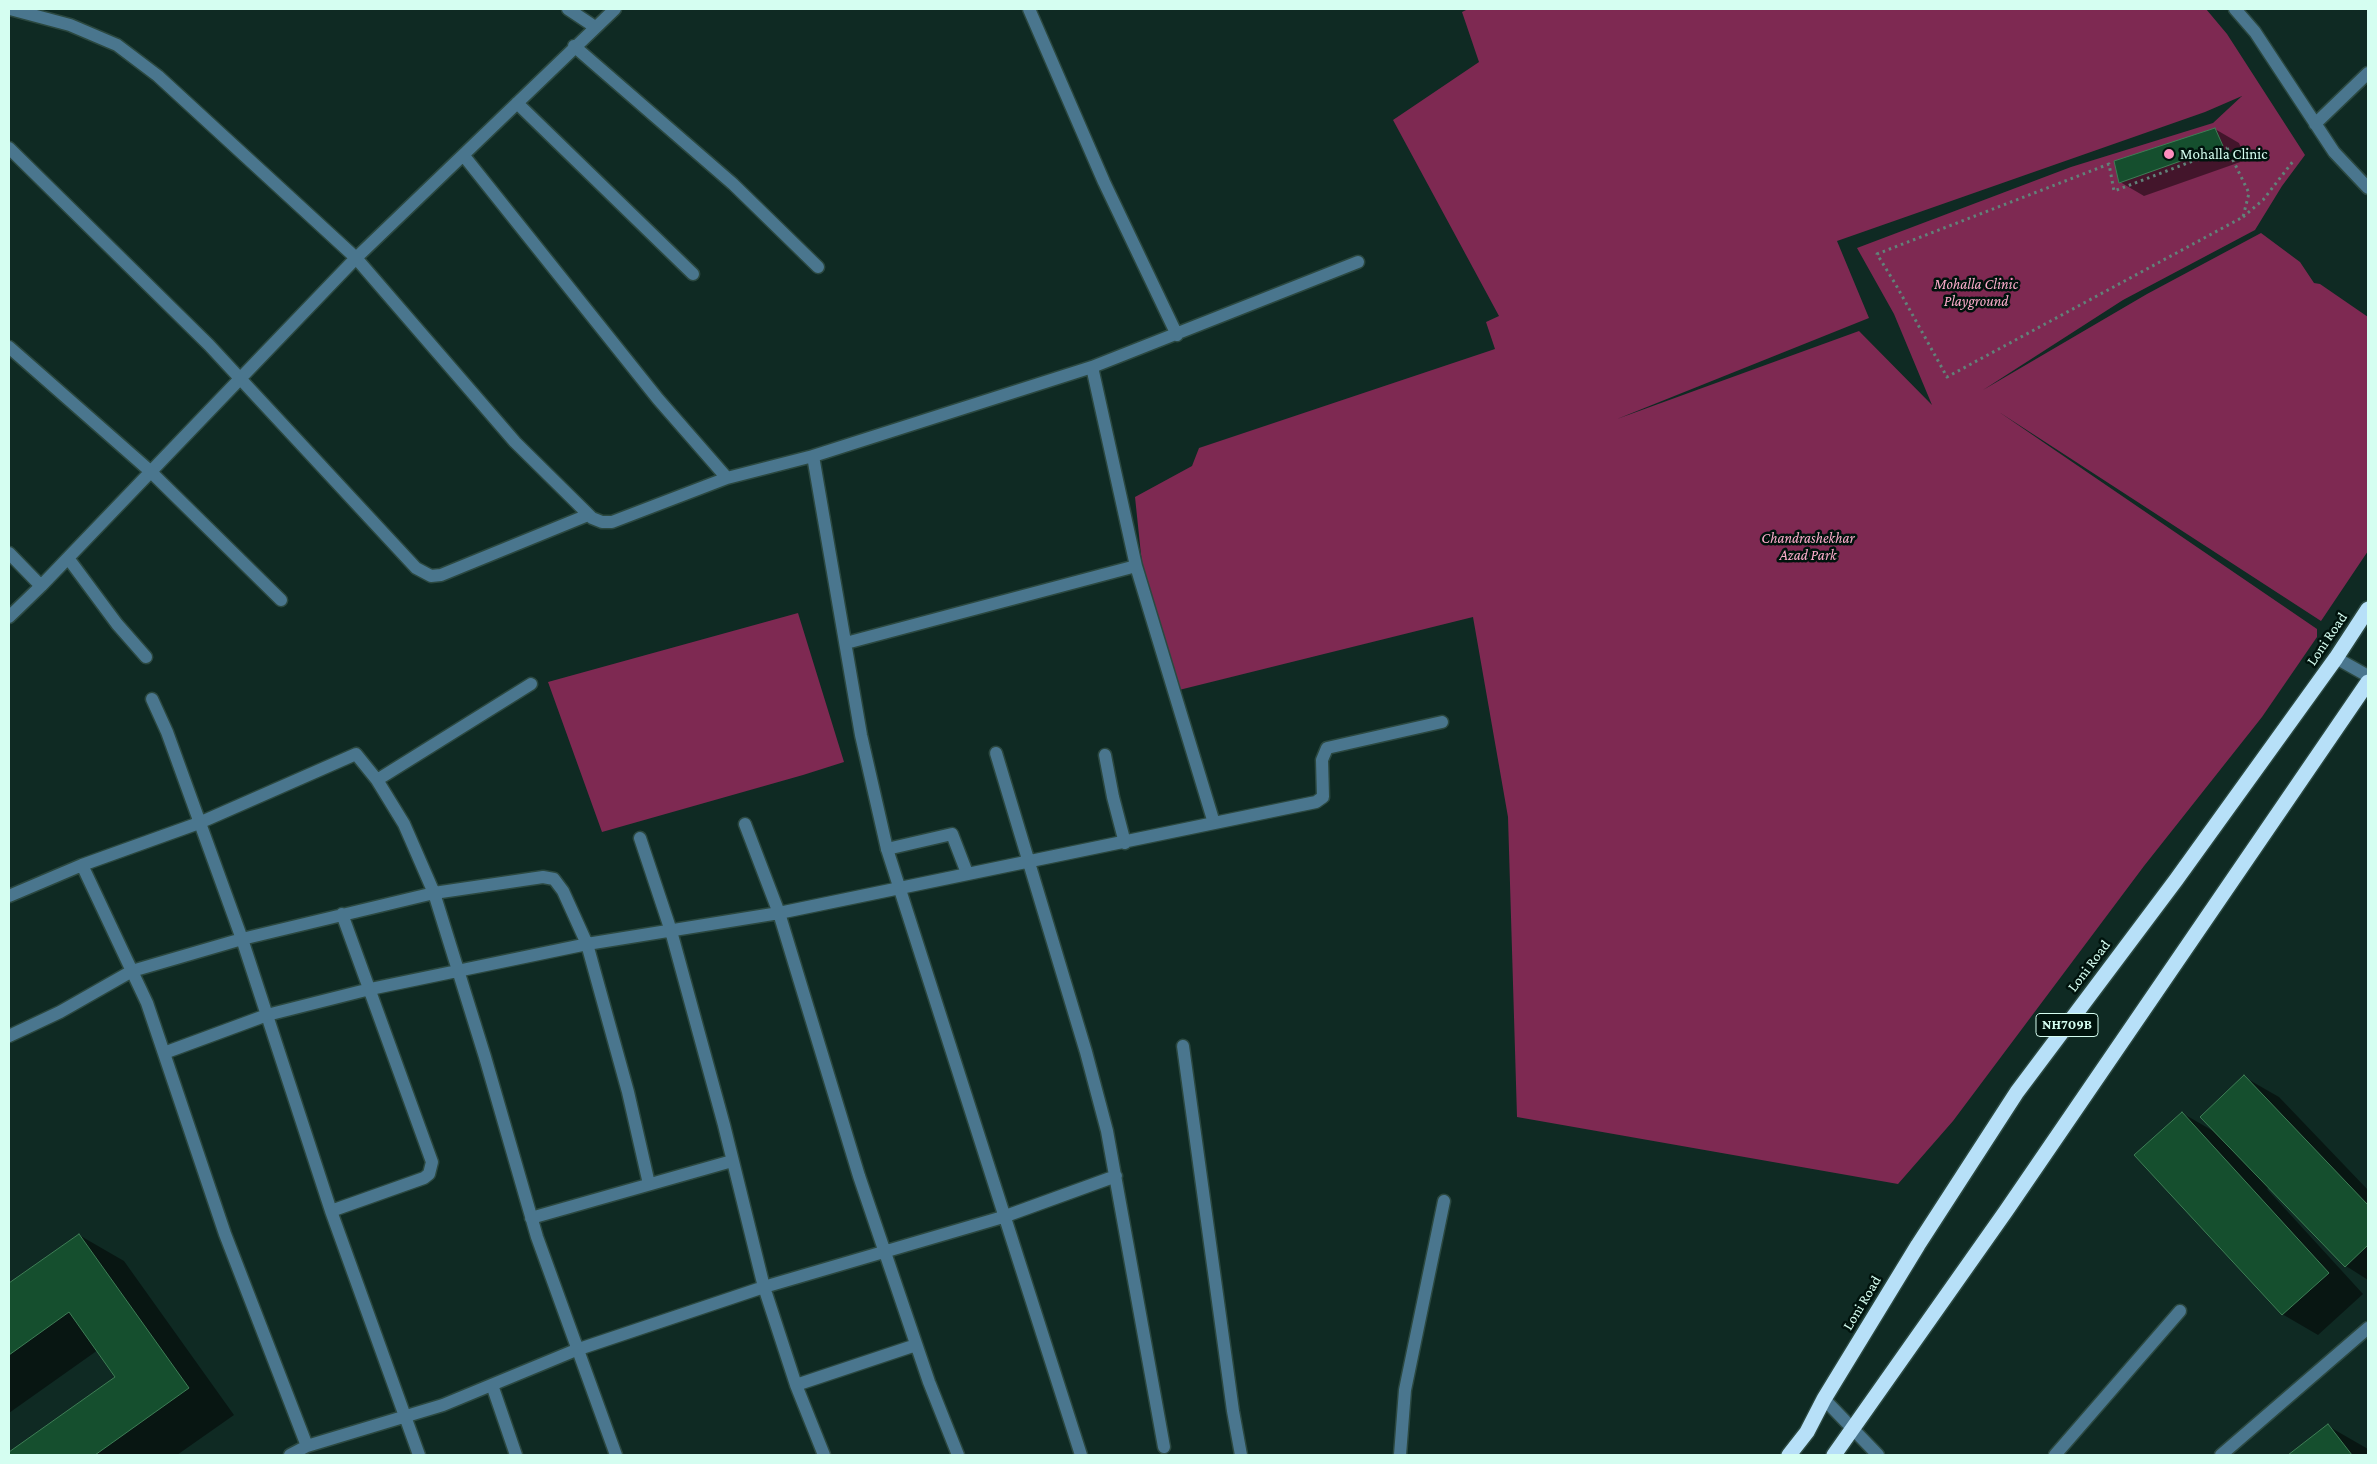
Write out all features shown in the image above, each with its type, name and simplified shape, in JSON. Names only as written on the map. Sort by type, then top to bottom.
[{"type":"highway","name":"Loni Road","points":[[1789,1455],[1807,1432],[1824,1399],[1918,1245],[2017,1092],[2176,880],[2336,658],[2368,609]]},
{"type":"highway","name":"NH709B","points":[[1834,1455],[2368,682]]},
{"type":"street","points":[[10,9],[70,25],[117,45],[158,76],[356,258],[515,442],[588,515],[602,522],[612,522],[727,478],[813,456],[1092,368],[1358,262]]},
{"type":"street","points":[[568,9],[595,27]]},
{"type":"street","points":[[9,617],[356,258],[464,156],[574,46],[614,9]]},
{"type":"street","points":[[1029,9],[1104,182],[1176,335]]},
{"type":"street","points":[[2235,9],[2255,32],[2334,152],[2368,188]]},
{"type":"street","points":[[574,46],[733,184],[818,267]]},
{"type":"street","points":[[2315,124],[2368,73]]},
{"type":"street","points":[[516,103],[693,274]]},
{"type":"street","points":[[9,148],[108,243],[240,378],[416,568],[431,576],[441,574],[588,515]]},
{"type":"street","points":[[464,156],[658,399],[727,478]]},
{"type":"street","points":[[9,347],[150,471],[281,600]]},
{"type":"street","points":[[1092,368],[1136,566],[1214,823]]},
{"type":"street","points":[[813,456],[861,736],[887,849],[1003,1217],[1081,1455]]},
{"type":"street","points":[[9,553],[41,586]]},
{"type":"street","points":[[68,558],[117,624],[146,657]]},
{"type":"street","points":[[846,643],[1136,566]]},
{"type":"street","points":[[2336,658],[2368,676]]},
{"type":"street","points":[[377,780],[532,684]]},
{"type":"street","points":[[152,699],[167,732],[242,940],[330,1210],[419,1455]]},
{"type":"street","points":[[164,1054],[267,1015],[370,989],[587,944],[779,913],[968,872],[1125,843],[1320,800],[1323,792],[1322,760],[1327,748],[1442,722]]},
{"type":"street","points":[[996,753],[1086,1052],[1116,1176],[1164,1447]]},
{"type":"street","points":[[9,896],[82,865],[199,823],[356,754],[377,780],[404,824],[434,893],[531,1218],[576,1350],[616,1455]]},
{"type":"street","points":[[1105,755],[1113,797],[1125,843]]},
{"type":"street","points":[[745,824],[779,913],[859,1176],[916,1345],[958,1455]]},
{"type":"street","points":[[887,849],[952,834],[968,872]]},
{"type":"street","points":[[640,838],[671,931],[724,1125],[764,1287],[796,1385],[824,1455]]},
{"type":"street","points":[[82,865],[147,1003],[225,1234],[307,1446]]},
{"type":"street","points":[[9,1036],[60,1012],[132,971],[342,914],[434,893],[543,877],[554,879],[563,891],[587,944],[628,1092],[649,1184]]},
{"type":"street","points":[[330,1210],[424,1178],[431,1170],[432,1162],[342,914]]},
{"type":"street","points":[[1183,1046],[1233,1411],[1242,1455]]},
{"type":"street","points":[[531,1218],[732,1161]]},
{"type":"street","points":[[290,1455],[307,1446],[406,1418],[576,1350],[764,1287],[1003,1217],[1116,1176]]},
{"type":"street","points":[[1400,1455],[1406,1390],[1444,1201]]},
{"type":"street","points":[[2054,1455],[2180,1311]]},
{"type":"street","points":[[2221,1455],[2368,1328]]},
{"type":"street","points":[[796,1385],[916,1345]]},
{"type":"street","points":[[492,1385],[516,1455]]},
{"type":"street","points":[[1824,1399],[1878,1455]]},
{"type":"path","points":[[2243,217],[2249,193],[2228,148],[2191,160],[2114,191],[2109,164],[1877,254],[1946,377],[2243,217],[2263,200],[2294,160]]},
{"type":"green space","points":[[1468,9],[2206,9],[2227,34],[2305,155],[2282,186],[2255,230],[2123,300],[1983,390],[2147,294],[2261,233],[2300,262],[2314,283],[2320,284],[2368,317],[2368,551],[2321,621],[1999,412],[2317,629],[2317,637],[2262,717],[2144,866],[1953,1121],[1898,1184],[1517,1117],[1508,817],[1473,617],[1179,690],[1142,564],[1135,497],[1192,466],[1199,448],[1495,349],[1486,322],[1499,316],[1393,120],[1479,62],[1462,12]],"holes":[[[2242,96],[2213,123],[2071,167],[1857,248],[1894,314],[1932,405],[1859,331],[1617,419],[1869,318],[1837,241],[2205,112]]]},
{"type":"green space","points":[[798,613],[844,762],[602,832],[548,682]]},
{"type":"building","name":"Mohalla Clinic","points":[[2215,128],[2223,146],[2119,183],[2114,161]]},
{"type":"building","points":[[2244,1075],[2368,1205],[2368,1245],[2345,1267],[2200,1117]]},
{"type":"building","points":[[2182,1112],[2329,1273],[2282,1315],[2134,1155]]},
{"type":"building","points":[[79,1234],[189,1388],[95,1455],[9,1455],[9,1452],[115,1377],[69,1312],[9,1355],[9,1283]]},
{"type":"building","points":[[2328,1424],[2352,1455],[2288,1455]]},
{"type":"place","name":"Mohalla Clinic","points":[[2169,154]]},
{"type":"park label","name":"Mohalla Clinic Playground","points":[[1976,292]]},
{"type":"park label","name":"Chandrashekhar Azad Park","points":[[1808,546]]}]
